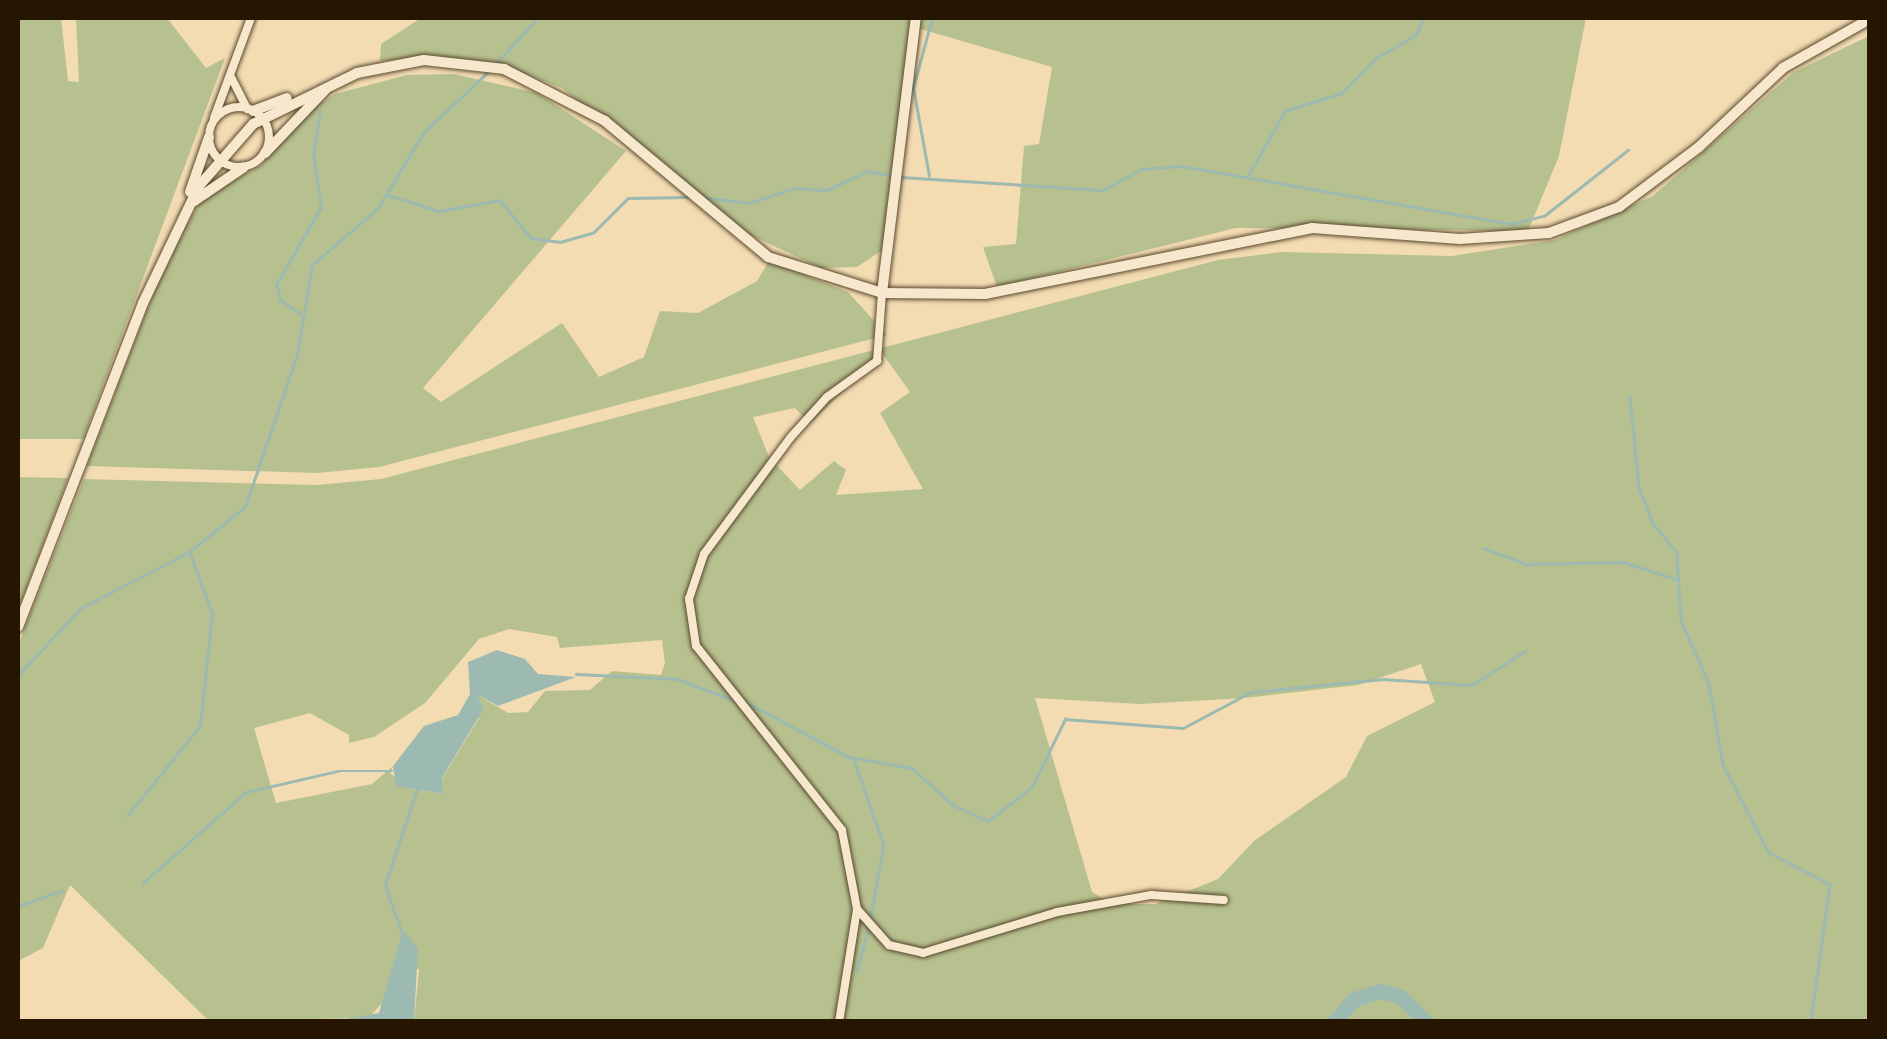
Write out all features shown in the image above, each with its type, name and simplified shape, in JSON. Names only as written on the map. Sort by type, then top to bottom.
[{"type":"main road","points":[[882,293],[916,18]]},
{"type":"main road","points":[[186,208],[217,159],[254,112],[335,80],[424,60],[504,69],[605,121],[768,257],[882,293],[985,294],[1312,228],[1460,239],[1549,233],[1619,207],[1784,68],[1870,19]]},
{"type":"main road","points":[[265,153],[335,80]]},
{"type":"main road","points":[[18,626],[186,208],[209,137]]},
{"type":"main road","points":[[186,208],[244,167]]},
{"type":"street","points":[[231,77],[254,112],[265,153],[244,167],[217,159],[209,137],[251,18]]},
{"type":"street","points":[[212,122],[226,110],[254,112]]},
{"type":"street","points":[[839,1022],[857,909],[834,812],[696,646],[689,599],[704,554],[790,438],[827,397],[878,362],[882,293]]},
{"type":"street","points":[[857,909],[889,945],[923,953],[1058,912],[1151,895],[1224,900]]},
{"type":"green space","points":[[18,18],[61,18],[68,81],[79,82],[76,18],[167,18],[206,68],[225,58],[83,439],[18,439]]},
{"type":"green space","points":[[421,18],[911,18],[887,247],[857,267],[821,268],[748,234],[562,88],[516,70],[425,58],[380,61],[381,44]]},
{"type":"green space","points":[[919,18],[1586,18],[1559,156],[1528,231],[1236,228],[997,287],[983,247],[1016,244],[1024,146],[1039,144],[1052,67],[917,28]]},
{"type":"green space","points":[[1869,36],[1869,1021],[414,1021],[419,969],[396,968],[388,997],[368,1018],[209,1021],[70,885],[43,948],[18,961],[18,645],[84,479],[317,485],[381,479],[1218,260],[1282,252],[1452,256],[1555,240],[1653,196],[1794,72]],"holes":[[[882,353],[910,392],[880,413],[923,489],[836,495],[846,470],[834,461],[800,490],[769,457],[753,417],[795,408],[810,424]],[[509,629],[557,637],[560,648],[662,640],[665,663],[661,675],[612,671],[590,690],[545,691],[528,712],[508,713],[476,694],[479,718],[442,779],[442,794],[408,788],[390,773],[393,766],[372,784],[276,803],[254,728],[310,713],[349,735],[349,743],[374,737],[425,703],[479,639]],[[1421,664],[1435,702],[1367,736],[1346,777],[1254,841],[1218,879],[1156,904],[1112,904],[1092,892],[1035,698],[1140,704],[1245,698],[1358,685]]]},
{"type":"green space","points":[[454,74],[537,93],[626,151],[423,388],[441,402],[562,323],[599,377],[644,357],[660,311],[698,313],[757,281],[769,261],[848,292],[887,335],[379,467],[317,473],[87,466],[167,258],[204,196],[262,165],[294,120],[335,94],[407,75]]},
{"type":"green space","points":[[18,477],[68,478],[18,610]]},
{"type":"water","points":[[497,650],[525,659],[538,674],[576,677],[498,706],[478,695],[483,710],[442,778],[443,794],[396,786],[393,766],[424,726],[458,715],[470,694],[468,662]]},
{"type":"water","points":[[403,930],[418,949],[414,1021],[333,1021],[379,1013]]},
{"type":"waterway","points":[[495,64],[538,18]]},
{"type":"waterway","points":[[929,176],[913,88],[932,18]]},
{"type":"waterway","points":[[1249,174],[1285,111],[1342,93],[1376,58],[1416,35],[1423,18]]},
{"type":"waterway","points":[[18,675],[81,608],[189,552],[245,507],[297,355],[312,265],[378,208],[423,133],[490,70]]},
{"type":"waterway","points":[[300,314],[281,301],[276,285],[321,207],[313,153],[320,112]]},
{"type":"waterway","points":[[901,177],[1104,190],[1141,169],[1182,166],[1511,224],[1544,216],[1628,150]]},
{"type":"waterway","points":[[701,197],[749,203],[795,188],[827,190],[868,171],[893,176]]},
{"type":"waterway","points":[[388,195],[439,211],[500,200],[531,238],[560,242],[594,232],[628,198],[688,197]]},
{"type":"waterway","points":[[1630,396],[1639,487],[1653,523],[1677,553],[1681,620],[1709,684],[1723,764],[1768,852],[1830,884],[1811,1022]]},
{"type":"waterway","points":[[1484,548],[1526,564],[1624,562],[1675,579]]},
{"type":"waterway","points":[[127,816],[200,726],[212,613],[190,554]]},
{"type":"waterway","points":[[746,702],[849,757],[912,768],[953,805],[988,821],[1032,787],[1065,719],[1183,728],[1251,692],[1383,679],[1472,685],[1525,651]]},
{"type":"waterway","points":[[576,674],[678,679],[738,702]]},
{"type":"waterway","points":[[854,760],[884,845],[870,921]]},
{"type":"waterway","points":[[143,883],[246,792],[338,771],[392,771]]},
{"type":"waterway","points":[[403,937],[385,885],[417,789]]},
{"type":"waterway","points":[[18,906],[61,891]]},
{"type":"waterway","points":[[857,971],[868,928]]},
{"type":"waterway","points":[[1334,1022],[1354,999],[1381,991],[1400,996],[1426,1022]]}]
